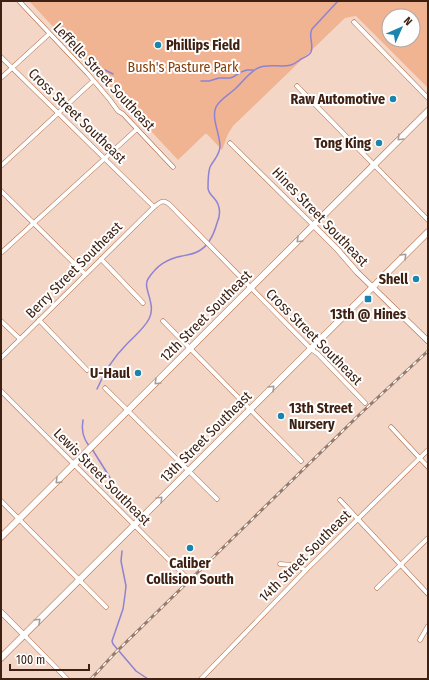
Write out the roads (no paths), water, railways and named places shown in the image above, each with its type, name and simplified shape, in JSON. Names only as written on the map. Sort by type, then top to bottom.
[{"type":"main road","name":"12th Street Southeast","points":[[1,537],[428,111]]},
{"type":"main road","name":"13th Street Southeast","points":[[1,658],[428,232]]},
{"type":"street","name":"Leffelle Street Southeast","points":[[19,1],[93,81],[118,111],[123,114],[173,167]]},
{"type":"street","points":[[354,22],[428,98]]},
{"type":"street","points":[[1,78],[49,34]]},
{"type":"street","name":"Cross Street Southeast","points":[[1,57],[154,207]]},
{"type":"street","points":[[1,166],[93,81]]},
{"type":"street","points":[[297,86],[428,220]]},
{"type":"street","points":[[1,253],[137,129]]},
{"type":"street","name":"Hines Street Southeast","points":[[230,143],[337,249],[372,288],[428,342]]},
{"type":"street","points":[[1,191],[85,274]]},
{"type":"street","name":"Cross Street Southeast","points":[[164,201],[168,203],[311,349],[318,354],[364,403]]},
{"type":"street","name":"Berry Street Southeast","points":[[1,358],[154,207],[164,201]]},
{"type":"street","points":[[101,259],[143,304]]},
{"type":"street","points":[[39,320],[88,370]]},
{"type":"street","points":[[1,321],[20,340]]},
{"type":"street","points":[[163,321],[301,461]]},
{"type":"street","points":[[105,388],[217,499]]},
{"type":"street","name":"Lewis Street Southeast","points":[[1,391],[187,578]]},
{"type":"street","points":[[391,427],[428,466]]},
{"type":"street","name":"14th Street Southeast","points":[[200,679],[306,570],[428,450]]},
{"type":"street","points":[[340,500],[428,594]]},
{"type":"street","points":[[1,501],[106,607]]},
{"type":"street","points":[[377,588],[428,538]]},
{"type":"street","points":[[280,564],[293,565],[306,570]]},
{"type":"street","points":[[1,612],[67,679]]},
{"type":"street","points":[[420,640],[428,626]]},
{"type":"waterway","points":[[97,389],[113,361],[149,319],[151,313],[151,302],[147,283],[151,274],[167,261],[201,250],[210,240],[214,231],[220,210],[218,204],[209,191],[208,180],[210,167],[220,149],[220,141],[215,121],[216,107],[258,68],[266,66],[291,65],[307,56],[312,49],[312,29],[338,1]]},
{"type":"waterway","points":[[98,72],[105,70],[113,74]]},
{"type":"waterway","points":[[201,81],[230,78],[241,72],[253,70]]},
{"type":"waterway","points":[[83,420],[83,434],[89,446]]},
{"type":"waterway","points":[[92,449],[132,514]]},
{"type":"waterway","points":[[122,551],[121,561],[126,586],[123,609],[112,641],[136,671],[148,679]]},
{"type":"railway","points":[[91,679],[114,654],[359,415],[428,351]]},
{"type":"place","name":"Phillips Field","points":[[158,45]]},
{"type":"place","name":"Raw Automotive","points":[[393,99]]},
{"type":"place","name":"Tong King","points":[[379,143]]},
{"type":"place","name":"Shell","points":[[416,279]]},
{"type":"place","name":"13th @ Hines","points":[[368,299]]},
{"type":"place","name":"U-Haul","points":[[138,373]]},
{"type":"place","name":"13th Street Nursery","points":[[281,416]]},
{"type":"place","name":"Caliber Collision South","points":[[190,548]]},
{"type":"park label","name":"Bush's Pasture Park","points":[[183,67]]}]
